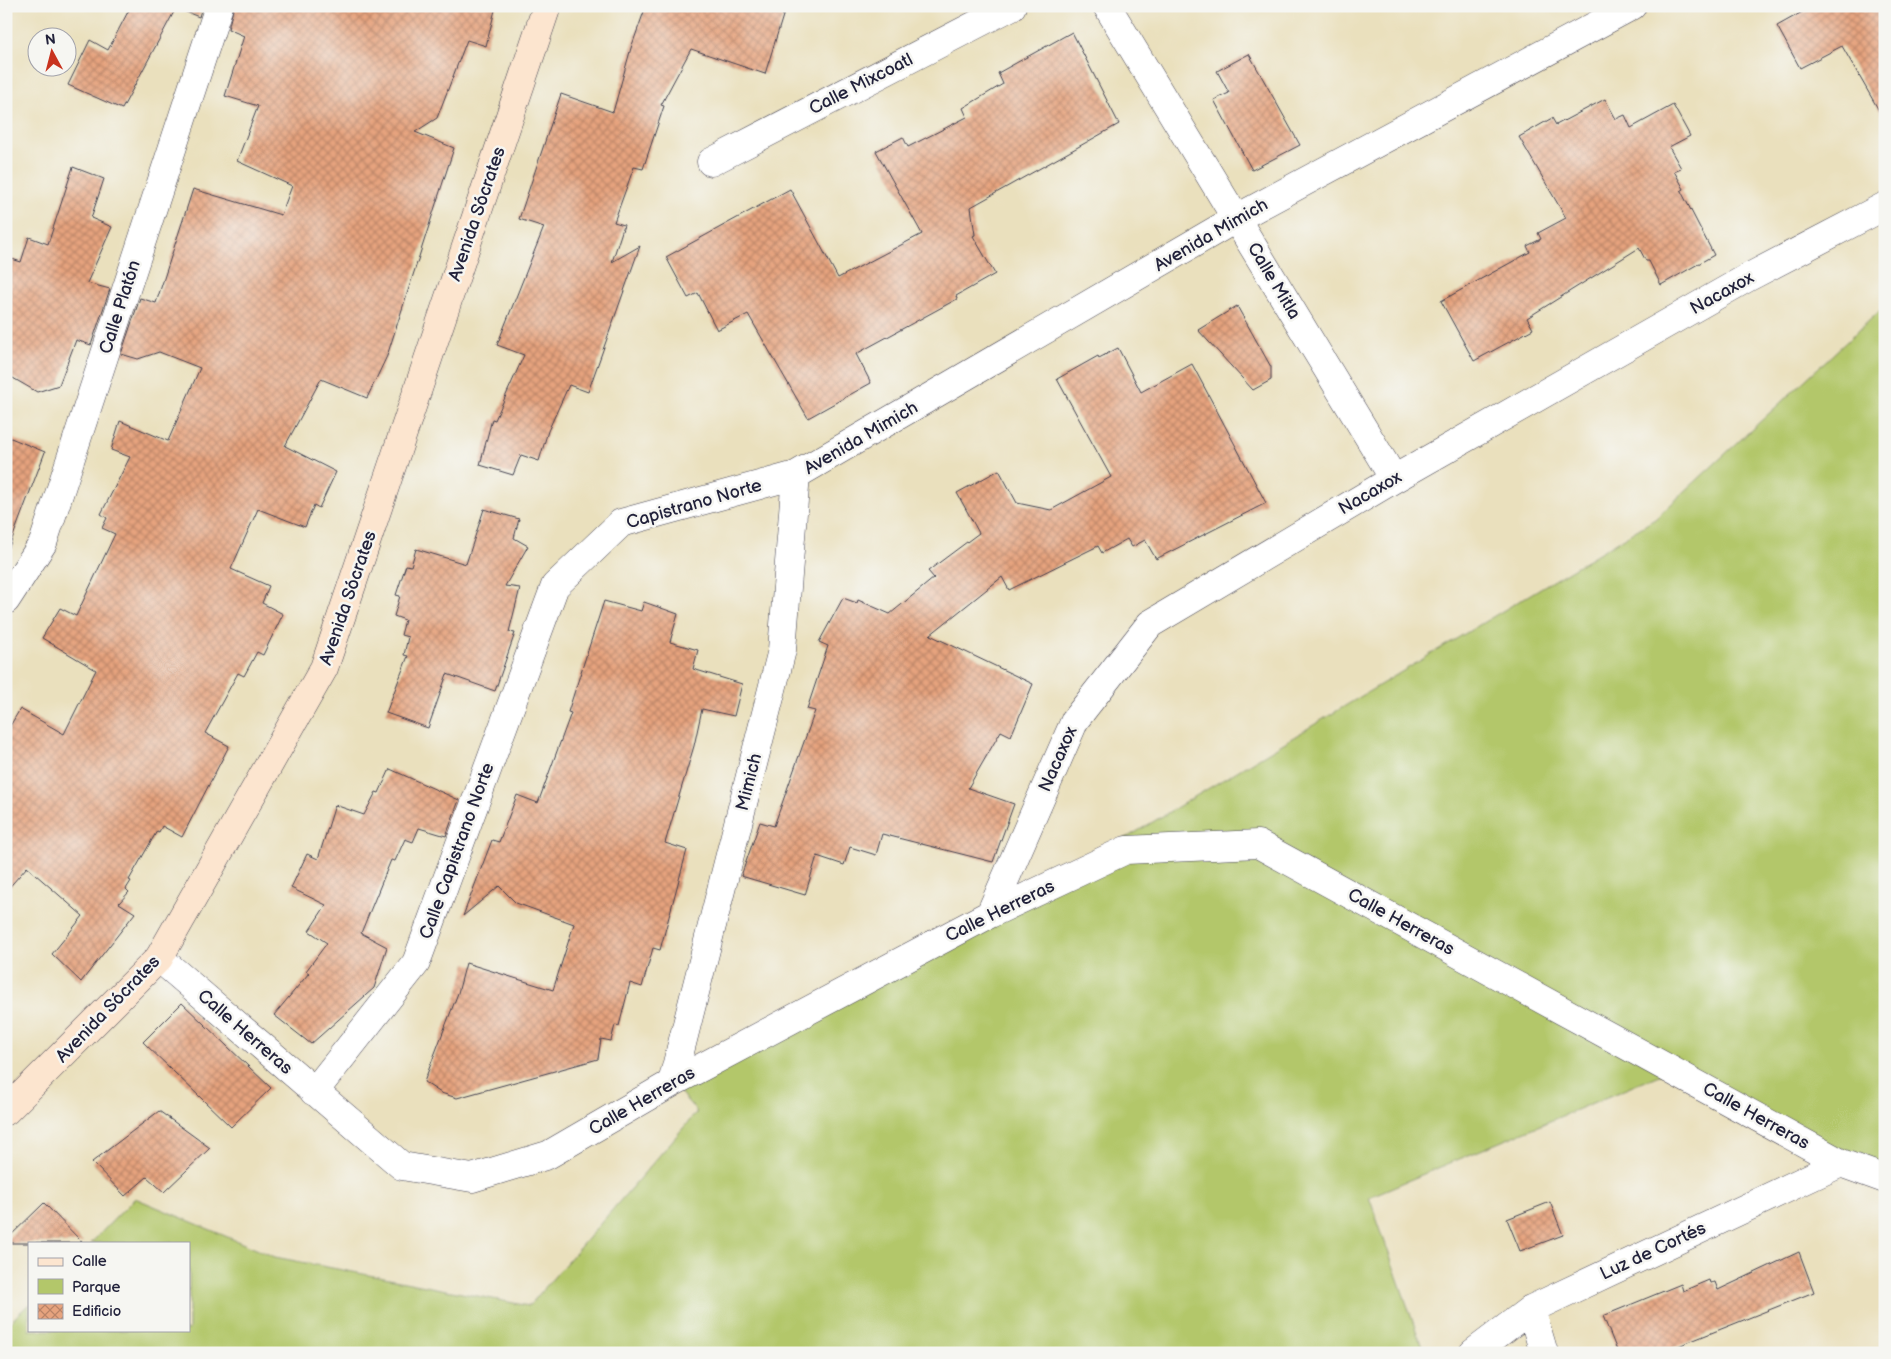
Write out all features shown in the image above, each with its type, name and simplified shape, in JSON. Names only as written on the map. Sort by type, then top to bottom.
[{"type":"street","name":"Calle Platón","points":[[6,600],[43,543],[219,6]]},
{"type":"street","name":"Avenida Sócrates","points":[[6,1111],[159,958],[324,668],[547,6]]},
{"type":"street","name":"Calle Mixcoatl","points":[[711,162],[1012,6]]},
{"type":"street","name":"Calle Mitla","points":[[1107,6],[1394,479]]},
{"type":"street","name":"Avenida Mimich","points":[[796,475],[1237,218],[1632,6]]},
{"type":"street","name":"Nacaxox","points":[[990,914],[1075,720],[1150,624],[1394,479],[1747,278],[1885,206]]},
{"type":"street","name":"Capistrano Norte","points":[[555,586],[621,523],[796,475]]},
{"type":"street","name":"Mimich","points":[[672,1083],[782,650],[796,475]]},
{"type":"street","name":"Calle Capistrano Norte","points":[[314,1092],[416,963],[555,586]]},
{"type":"street","name":"Calle Herreras","points":[[159,958],[402,1166],[472,1178],[548,1155],[672,1083],[990,914],[1126,850],[1258,844],[1841,1163],[1885,1179]]},
{"type":"street","name":"Luz de Cortés","points":[[1473,1353],[1532,1309],[1841,1163]]},
{"type":"street","points":[[1532,1309],[1544,1353]]},
{"type":"green space","points":[[1885,306],[1885,1179],[1671,1070],[1369,1197],[1424,1353],[6,1353],[6,1326],[28,1305],[28,1332],[190,1332],[190,1242],[92,1242],[135,1198],[275,1257],[529,1306],[697,1112],[672,1083],[1035,893],[1655,519]]},
{"type":"building","points":[[131,6],[202,6],[199,17],[176,8],[122,109],[68,85],[71,78],[78,78],[78,65],[90,40],[108,50]]},
{"type":"building","points":[[234,6],[496,6],[486,46],[467,40],[437,118],[415,132],[454,148],[387,356],[367,398],[321,379],[285,446],[336,472],[319,508],[314,505],[305,527],[258,509],[231,569],[269,586],[262,603],[283,614],[263,655],[257,652],[244,676],[238,673],[205,733],[229,746],[182,837],[162,826],[159,832],[157,831],[129,880],[131,881],[126,889],[129,892],[119,903],[135,913],[81,982],[52,954],[83,916],[27,867],[6,891],[6,733],[20,709],[64,734],[96,670],[42,638],[60,608],[76,616],[115,534],[102,528],[107,518],[101,514],[130,457],[111,450],[120,421],[168,441],[200,368],[159,352],[138,359],[121,354],[140,298],[156,303],[193,189],[281,215],[292,186],[237,161],[258,106],[225,96],[244,36],[228,29]]},
{"type":"building","points":[[646,6],[786,6],[765,74],[691,49],[661,105],[664,106],[643,169],[634,167],[614,222],[624,225],[612,262],[640,246],[588,392],[569,385],[548,431],[539,461],[521,455],[513,475],[480,465],[492,419],[495,420],[524,355],[497,345],[544,227],[519,219],[561,94],[613,112],[631,48]]},
{"type":"building","points":[[1813,6],[1885,6],[1885,121],[1842,46],[1800,68],[1777,26]]},
{"type":"building","points":[[1072,32],[1119,124],[971,207],[975,235],[973,236],[995,274],[956,296],[957,299],[856,354],[871,383],[808,418],[748,314],[717,330],[698,293],[688,298],[666,257],[790,189],[838,278],[922,234],[876,151],[903,137],[908,147],[967,117],[963,108],[1003,84],[998,73]]},
{"type":"building","points":[[1249,54],[1300,145],[1252,170],[1214,100],[1229,93],[1217,71]]},
{"type":"building","points":[[1605,99],[1616,119],[1625,115],[1631,128],[1673,105],[1690,136],[1669,147],[1681,168],[1674,171],[1684,189],[1681,191],[1714,255],[1661,285],[1649,261],[1646,261],[1639,248],[1527,318],[1533,329],[1474,361],[1441,301],[1530,252],[1527,246],[1541,239],[1538,233],[1566,218],[1519,137],[1552,118],[1556,125]]},
{"type":"building","points":[[73,167],[104,179],[91,218],[112,227],[87,283],[110,289],[91,345],[76,340],[59,385],[37,392],[6,374],[6,257],[21,262],[29,237],[48,244]]},
{"type":"building","points":[[1237,306],[1271,367],[1271,380],[1253,390],[1198,330]]},
{"type":"building","points":[[1118,348],[1141,392],[1192,364],[1266,503],[1156,559],[1145,540],[1132,547],[1127,539],[1102,553],[1098,546],[1009,590],[1002,577],[930,635],[1033,684],[1011,736],[1001,731],[968,788],[1014,804],[993,862],[882,834],[876,855],[850,847],[844,865],[817,856],[805,895],[741,876],[760,822],[774,826],[815,711],[807,709],[828,646],[819,642],[843,598],[857,603],[858,600],[890,614],[934,578],[928,571],[979,533],[957,493],[999,470],[1017,503],[1051,510],[1111,477],[1057,379],[1098,356],[1099,358]]},
{"type":"building","points":[[6,436],[45,452],[9,547],[6,546]]},
{"type":"building","points":[[484,509],[519,519],[514,538],[528,546],[505,586],[520,588],[509,632],[515,633],[495,691],[447,674],[428,728],[386,713],[408,656],[404,655],[408,637],[401,635],[405,620],[394,616],[400,596],[396,595],[406,565],[411,566],[416,549],[466,564]]},
{"type":"building","points":[[604,601],[641,611],[644,602],[678,614],[670,642],[698,650],[693,669],[742,684],[734,716],[702,709],[694,746],[665,843],[687,850],[660,950],[653,948],[642,987],[630,983],[619,1026],[615,1025],[611,1041],[601,1039],[598,1059],[457,1098],[441,1093],[424,1082],[458,993],[466,963],[553,990],[574,924],[516,903],[499,886],[463,916],[492,840],[499,842],[517,795],[538,803],[571,713],[568,712]]},
{"type":"building","points":[[390,769],[459,800],[446,836],[419,828],[413,842],[405,839],[395,861],[391,860],[361,933],[387,947],[374,988],[311,1044],[274,1015],[309,973],[306,971],[327,943],[309,931],[326,905],[291,888],[307,854],[318,859],[335,805],[364,815],[376,792],[379,793]]},
{"type":"building","points":[[182,1003],[271,1088],[231,1127],[143,1042]]},
{"type":"building","points":[[159,1111],[210,1148],[164,1192],[147,1177],[125,1196],[92,1162]]},
{"type":"building","points":[[1550,1202],[1563,1235],[1520,1251],[1507,1219]]},
{"type":"building","points":[[44,1203],[82,1242],[6,1243],[6,1240]]},
{"type":"building","points":[[1799,1252],[1814,1292],[1661,1353],[1618,1353],[1603,1316],[1681,1284],[1683,1291],[1709,1280],[1710,1283],[1715,1282],[1718,1290]]}]
